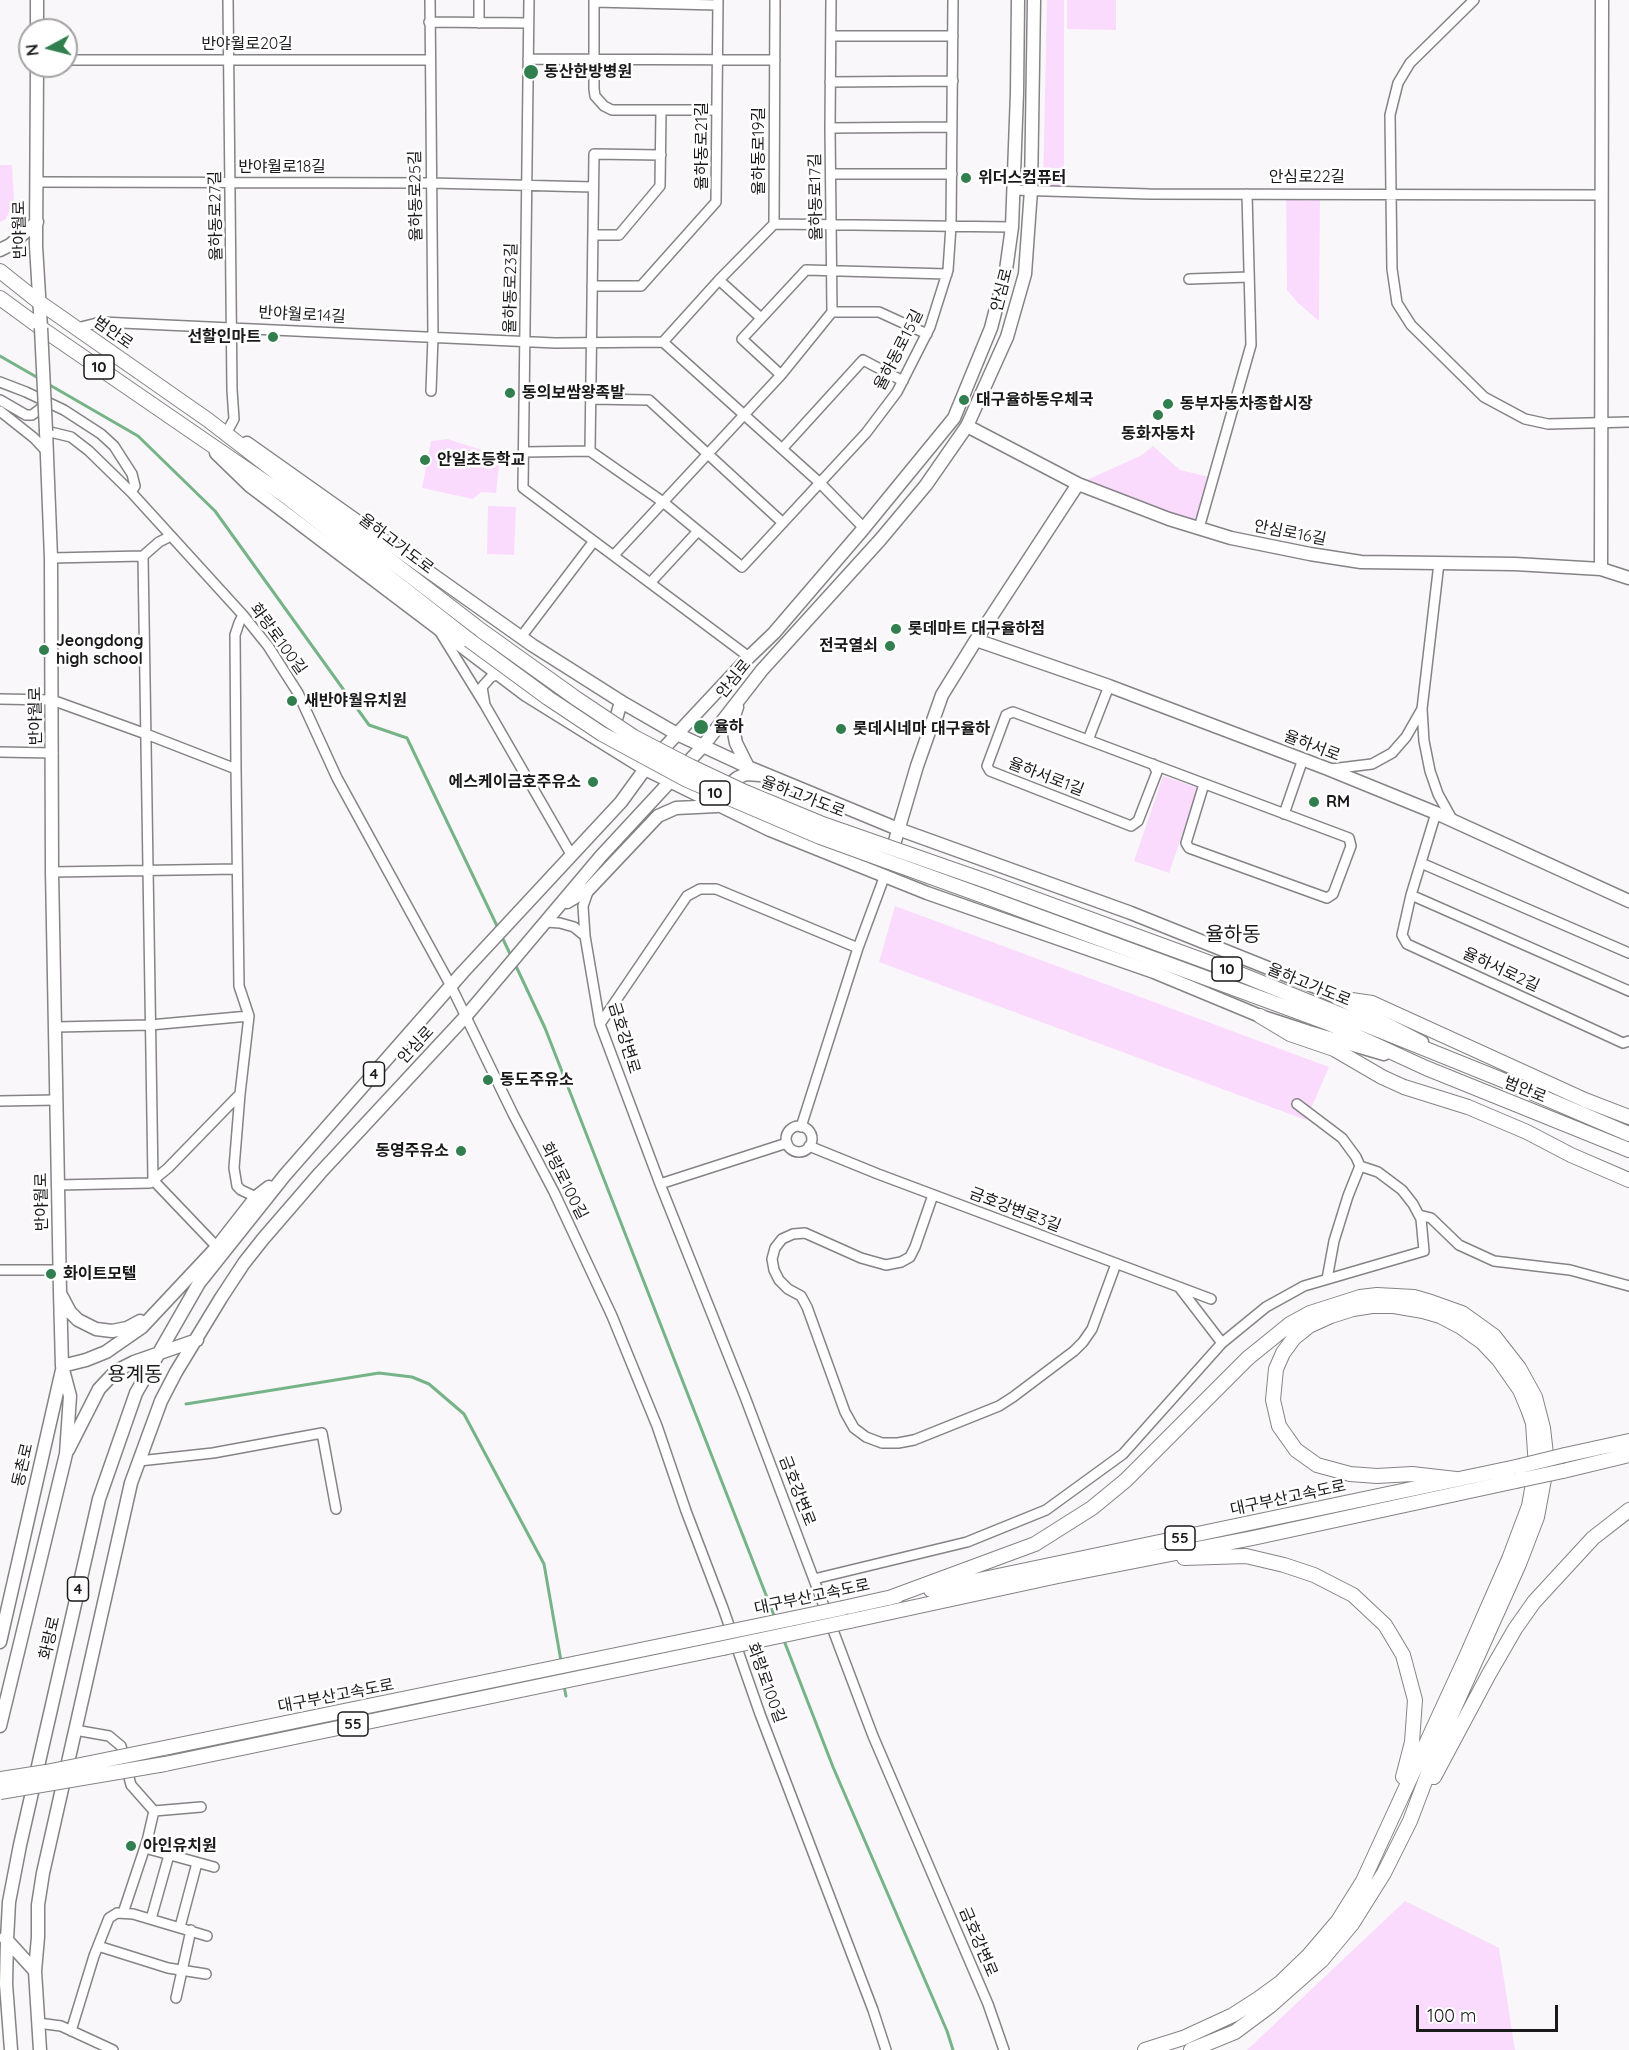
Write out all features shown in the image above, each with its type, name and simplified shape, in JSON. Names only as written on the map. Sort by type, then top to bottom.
[{"type":"highway","name":"범안로","points":[[0,271],[39,302],[208,420]]},
{"type":"highway","name":"10","points":[[0,298],[40,328],[198,435]]},
{"type":"highway","name":"율하고가도로","points":[[208,420],[482,631],[634,737],[690,766],[820,823],[1235,972],[1462,1064]]},
{"type":"highway","name":"율하고가도로","points":[[198,435],[287,497],[469,640],[548,698],[602,734],[687,780],[820,837],[1328,1023],[1409,1060]]},
{"type":"highway","points":[[1338,998],[1372,1004],[1585,1100],[1629,1117]]},
{"type":"highway","points":[[1260,1016],[1290,1034],[1334,1049],[1393,1082],[1468,1107],[1629,1180]]},
{"type":"highway","name":"범안로","points":[[1409,1060],[1629,1150]]},
{"type":"highway","name":"범안로","points":[[1462,1064],[1629,1134]]},
{"type":"highway","points":[[889,1598],[1035,1544],[1092,1508],[1126,1480],[1248,1358],[1300,1318],[1360,1297],[1377,1295],[1414,1297],[1462,1313],[1494,1336],[1519,1368],[1535,1397],[1544,1428],[1547,1463],[1538,1517],[1511,1583],[1444,1731],[1410,1821]]},
{"type":"highway","points":[[1145,2050],[1183,2038],[1233,2015],[1280,1983],[1309,1955],[1338,1921],[1363,1881],[1466,1657],[1509,1559],[1529,1506],[1536,1467],[1533,1424],[1520,1390],[1499,1360],[1482,1342],[1440,1316],[1394,1306],[1353,1309],[1331,1316],[1309,1326],[1294,1338],[1283,1353],[1276,1369],[1273,1400],[1279,1426],[1296,1450],[1317,1465],[1332,1471],[1377,1476],[1412,1474],[1456,1479]]},
{"type":"highway","name":"대구부산고속도로","points":[[0,1792],[165,1764],[539,1678],[582,1662],[1516,1467],[1629,1440]]},
{"type":"highway","name":"대구부산고속도로","points":[[0,1779],[539,1678],[584,1677],[1058,1576],[1253,1538],[1629,1455]]},
{"type":"highway","points":[[1191,2050],[1235,2032],[1270,2006],[1322,1960],[1357,1916],[1384,1873],[1515,1629],[1534,1602],[1569,1563],[1593,1538],[1629,1510]]},
{"type":"highway","points":[[1058,1576],[1189,1558],[1245,1556],[1314,1575],[1353,1595],[1384,1625],[1394,1640],[1403,1656],[1415,1700],[1412,1742],[1384,1833]]},
{"type":"main road","points":[[37,0],[37,18]]},
{"type":"main road","name":"안심로","points":[[285,1175],[463,972],[621,802],[676,734],[774,633],[954,418],[991,328],[1006,270],[1012,227],[1018,0]]},
{"type":"main road","name":"안심로","points":[[197,1340],[244,1263],[262,1239],[466,1016],[601,856],[698,751],[740,696],[903,513],[968,426],[1007,337],[1025,274],[1031,190],[1034,0]]},
{"type":"main road","points":[[1601,569],[1602,0]]},
{"type":"main road","name":"반야월로","points":[[37,78],[36,222],[51,558],[52,872],[62,1366]]},
{"type":"main road","points":[[0,250],[10,245],[36,222]]},
{"type":"main road","points":[[208,420],[228,430],[294,475],[521,636],[621,702],[676,734],[698,751],[767,775],[898,829],[1131,913],[1318,988],[1462,1064]]},
{"type":"main road","name":"안심로16길","points":[[968,426],[1078,484],[1169,519],[1231,538],[1361,562],[1515,564],[1601,569],[1629,578]]},
{"type":"main road","points":[[198,435],[250,486],[439,630],[526,695],[645,770],[770,830],[927,893],[1154,972],[1260,1016],[1409,1060]]},
{"type":"main road","points":[[885,875],[942,695],[1078,484]]},
{"type":"main road","name":"율하서로","points":[[976,640],[1109,686],[1303,759],[1436,813],[1629,901]]},
{"type":"main road","points":[[740,696],[732,722],[735,743],[748,768]]},
{"type":"main road","points":[[590,735],[609,732],[613,729],[621,702]]},
{"type":"main road","points":[[719,806],[725,788],[737,778],[746,774],[767,775]]},
{"type":"main road","points":[[556,909],[589,889],[658,816],[676,808],[719,806]]},
{"type":"main road","points":[[0,1726],[66,1454],[70,1396],[62,1366],[106,1352],[142,1327],[217,1247],[256,1197],[285,1175]]},
{"type":"main road","name":"화랑로","points":[[11,2050],[4,1936],[9,1902],[99,1499],[136,1393],[199,1283],[285,1175]]},
{"type":"main road","points":[[60,1292],[70,1312],[78,1320],[96,1329],[127,1328],[162,1308]]},
{"type":"main road","points":[[66,1454],[99,1389],[116,1371],[160,1352],[197,1340]]},
{"type":"main road","points":[[40,2050],[35,1971],[38,1905],[43,1873],[125,1509],[139,1461],[161,1401],[176,1372],[197,1340]]},
{"type":"main road","name":"동촌로","points":[[0,1642],[62,1366]]},
{"type":"main road","points":[[4,1936],[35,1971]]},
{"type":"main road","points":[[0,1973],[6,1984]]},
{"type":"street","name":"율하동로27길","points":[[228,0],[234,420],[228,430]]},
{"type":"street","name":"율하동로25길","points":[[430,0],[433,337],[431,390]]},
{"type":"street","points":[[479,0],[479,23]]},
{"type":"street","name":"율하동로23길","points":[[529,0],[523,488],[749,657]]},
{"type":"street","name":"율하동로19길","points":[[774,224],[776,0]]},
{"type":"street","name":"율하동로17길","points":[[831,0],[832,312]]},
{"type":"street","name":"율하동로15길","points":[[698,531],[742,567],[866,433],[897,392],[927,334],[947,274],[951,226],[953,0]]},
{"type":"street","points":[[1474,0],[1410,63],[1398,83],[1390,115],[1392,268],[1397,303],[1411,325],[1484,397],[1525,419],[1548,424],[1629,422]]},
{"type":"street","points":[[717,110],[612,110],[604,106],[595,96],[594,1],[718,2]]},
{"type":"street","name":"율하동로21길","points":[[592,286],[641,286],[716,202],[718,2]]},
{"type":"street","points":[[429,22],[528,23]]},
{"type":"street","points":[[831,36],[953,36]]},
{"type":"street","points":[[528,59],[775,60]]},
{"type":"street","name":"반야월로20길","points":[[78,60],[429,60]]},
{"type":"street","points":[[830,82],[953,81]]},
{"type":"street","points":[[593,235],[619,235],[660,186],[661,110]]},
{"type":"street","points":[[830,128],[952,127]]},
{"type":"street","points":[[590,452],[594,154],[661,155]]},
{"type":"street","points":[[831,174],[952,174]]},
{"type":"street","name":"반야월로18길","points":[[37,182],[431,183],[594,187]]},
{"type":"street","name":"안심로22길","points":[[1013,190],[1149,194],[1601,195]]},
{"type":"street","points":[[1199,528],[1251,345],[1247,194]]},
{"type":"street","points":[[663,342],[718,280],[774,224],[1012,227]]},
{"type":"street","points":[[781,375],[742,339],[806,270],[947,274]]},
{"type":"street","points":[[1189,279],[1250,277]]},
{"type":"street","points":[[718,280],[760,318]]},
{"type":"street","points":[[614,555],[781,375],[832,312],[879,312],[927,334]]},
{"type":"street","name":"반야월로14길","points":[[77,328],[101,322],[525,341]]},
{"type":"street","points":[[525,341],[663,342],[820,483],[864,528]]},
{"type":"street","points":[[782,449],[863,360],[903,381]]},
{"type":"street","points":[[0,382],[63,410],[101,434],[114,446],[132,474],[135,486],[131,492]]},
{"type":"street","points":[[591,399],[649,400],[783,523]]},
{"type":"street","points":[[0,400],[26,415],[32,415],[44,406]]},
{"type":"street","points":[[0,411],[34,438],[46,452]]},
{"type":"street","name":"화랑로100길","points":[[46,431],[71,437],[79,442],[131,492],[243,615],[284,668],[337,778],[451,986],[612,1316],[657,1426],[760,1714],[873,2010],[886,2050]]},
{"type":"street","points":[[524,452],[590,452],[663,502],[698,531],[650,583]]},
{"type":"street","points":[[51,558],[143,556],[159,542],[171,536]]},
{"type":"street","points":[[521,636],[594,541]]},
{"type":"street","points":[[143,556],[153,1180],[217,1247]]},
{"type":"street","points":[[1439,563],[1422,709],[1424,741],[1430,771],[1438,794],[1453,821]]},
{"type":"street","points":[[243,615],[235,635],[237,869],[240,986],[249,1016],[234,1168],[237,1186],[256,1197]]},
{"type":"street","points":[[439,630],[572,856]]},
{"type":"street","points":[[485,705],[482,687],[491,677],[498,674]]},
{"type":"street","points":[[1088,740],[1109,686]]},
{"type":"street","points":[[0,699],[52,700],[236,769]]},
{"type":"street","points":[[1328,770],[1372,764],[1392,753],[1406,736],[1422,709]]},
{"type":"street","name":"율하서로1길","points":[[1153,764],[1157,772],[1138,821],[1131,826],[990,771],[987,766],[1006,715],[1013,712],[1153,764],[1349,838],[1351,846],[1333,894],[1327,898],[1189,848],[1186,843],[1204,784]]},
{"type":"street","points":[[0,752],[53,753]]},
{"type":"street","points":[[1284,814],[1303,759]]},
{"type":"street","name":"율하서로2길","points":[[1436,813],[1411,895],[1402,935],[1407,944],[1623,1043],[1629,1041]]},
{"type":"street","points":[[1421,863],[1629,953]]},
{"type":"street","points":[[52,872],[237,869]]},
{"type":"street","points":[[801,1126],[858,948],[885,875]]},
{"type":"street","name":"금호강변로","points":[[589,889],[583,906],[585,936],[600,1024],[660,1184],[745,1397],[873,1736],[988,2004],[1004,2050]]},
{"type":"street","points":[[600,1024],[687,896],[700,889],[716,889],[858,948]]},
{"type":"street","name":"율하서로2길","points":[[1411,895],[1629,991]]},
{"type":"street","points":[[546,922],[574,927],[585,936]]},
{"type":"street","points":[[56,1027],[150,1025],[249,1016]]},
{"type":"street","points":[[58,1185],[150,1183],[168,1168],[240,1094]]},
{"type":"street","points":[[0,1101],[57,1100]]},
{"type":"street","points":[[1297,1104],[1342,1138],[1360,1166],[1334,1241],[1327,1279]]},
{"type":"street","points":[[801,1126],[810,1134],[809,1146],[803,1151],[795,1151],[787,1143],[787,1135],[789,1131],[801,1126]]},
{"type":"street","points":[[660,1184],[787,1143]]},
{"type":"street","name":"금호강변로3길","points":[[809,1146],[1211,1299]]},
{"type":"street","points":[[814,1579],[967,1542],[1046,1510],[1123,1454],[1222,1343],[1266,1307],[1304,1286],[1424,1251],[1421,1219],[1413,1204],[1402,1190],[1378,1172],[1360,1166]]},
{"type":"street","points":[[933,1195],[915,1247],[910,1257],[901,1262],[886,1265],[861,1258],[805,1233],[793,1234],[782,1239],[775,1248],[772,1259],[779,1280],[788,1289],[801,1296],[807,1307],[845,1412],[854,1428],[866,1437],[882,1443],[914,1440],[999,1406],[1074,1352],[1092,1329],[1116,1263]]},
{"type":"street","points":[[1419,1215],[1431,1218],[1459,1245],[1494,1261],[1570,1270],[1629,1286]]},
{"type":"street","points":[[0,1270],[59,1269]]},
{"type":"street","points":[[1179,1287],[1222,1343]]},
{"type":"street","points":[[139,1461],[213,1453],[322,1433],[336,1509]]},
{"type":"street","points":[[75,1730],[109,1736],[121,1746],[131,1785],[154,1811]]},
{"type":"street","points":[[154,1811],[201,1807]]},
{"type":"street","points":[[123,1913],[145,1848],[154,1811]]},
{"type":"street","points":[[145,1848],[214,1867]]},
{"type":"street","points":[[151,1919],[169,1855]]},
{"type":"street","points":[[180,1927],[197,1863]]},
{"type":"street","points":[[71,2031],[109,1918],[117,1913],[123,1913],[207,1936]]},
{"type":"street","points":[[176,1998],[190,1930]]},
{"type":"street","points":[[98,1946],[181,1970],[206,1974]]},
{"type":"street","points":[[38,2023],[61,2026],[112,2050]]},
{"type":"shaded area","points":[[1047,0],[1064,0],[1064,190],[1043,189]]},
{"type":"shaded area","points":[[1067,0],[1116,0],[1116,30],[1067,29]]},
{"type":"shaded area","points":[[0,165],[12,165],[14,200],[6,219],[0,222]]},
{"type":"shaded area","points":[[1286,194],[1320,194],[1319,321],[1287,290]]},
{"type":"shaded area","points":[[448,439],[500,456],[496,493],[481,492],[473,499],[422,488],[431,441]]},
{"type":"shaded area","points":[[1153,446],[1180,470],[1214,478],[1199,528],[1078,484],[1142,455]]},
{"type":"shaded area","points":[[488,506],[516,507],[514,555],[487,554]]},
{"type":"shaded area","points":[[1163,776],[1198,788],[1169,873],[1134,861]]},
{"type":"shaded area","points":[[895,906],[1329,1067],[1306,1120],[879,962]]},
{"type":"shaded area","points":[[1405,1901],[1499,1948],[1515,2050],[1247,2050]]},
{"type":"waterway","points":[[0,356],[40,379]]},
{"type":"waterway","points":[[48,384],[138,436],[215,511],[369,725],[407,738],[498,928]]},
{"type":"waterway","points":[[502,937],[512,958]]},
{"type":"waterway","points":[[515,964],[545,1028],[775,1618]]},
{"type":"waterway","points":[[186,1404],[379,1373],[412,1377],[429,1384],[464,1414],[544,1564],[561,1661]]},
{"type":"waterway","points":[[783,1638],[833,1767],[947,2031],[953,2050]]},
{"type":"waterway","points":[[564,1686],[566,1696]]},
{"type":"place","name":"동산한방병원","points":[[531,72]]},
{"type":"place","name":"위더스컴퓨터","points":[[966,178]]},
{"type":"place","name":"선할인마트","points":[[273,337]]},
{"type":"place","name":"동의보쌈왕족발","points":[[510,393]]},
{"type":"place","name":"대구율하동우체국","points":[[964,400]]},
{"type":"place","name":"동부자동차종합시장","points":[[1168,404]]},
{"type":"place","name":"동화자동차","points":[[1158,415]]},
{"type":"place","name":"안일초등학교","points":[[425,460]]},
{"type":"place","name":"롯데마트 대구율하점","points":[[896,629]]},
{"type":"place","name":"전국열쇠","points":[[890,646]]},
{"type":"place","name":"Jeongdong high school","points":[[44,650]]},
{"type":"place","name":"새반야월유치원","points":[[292,701]]},
{"type":"place","name":"율하","points":[[701,727]]},
{"type":"place","name":"롯데시네마 대구율하","points":[[841,729]]},
{"type":"place","name":"에스케이금호주유소","points":[[593,782]]},
{"type":"place","name":"RM","points":[[1314,802]]},
{"type":"place","name":"동도주유소","points":[[488,1080]]},
{"type":"place","name":"동영주유소","points":[[461,1151]]},
{"type":"place","name":"화이트모텔","points":[[51,1274]]},
{"type":"place","name":"아인유치원","points":[[131,1846]]},
{"type":"district","name":"율하동","points":[[1233,935]]},
{"type":"district","name":"용계동","points":[[135,1375]]}]
